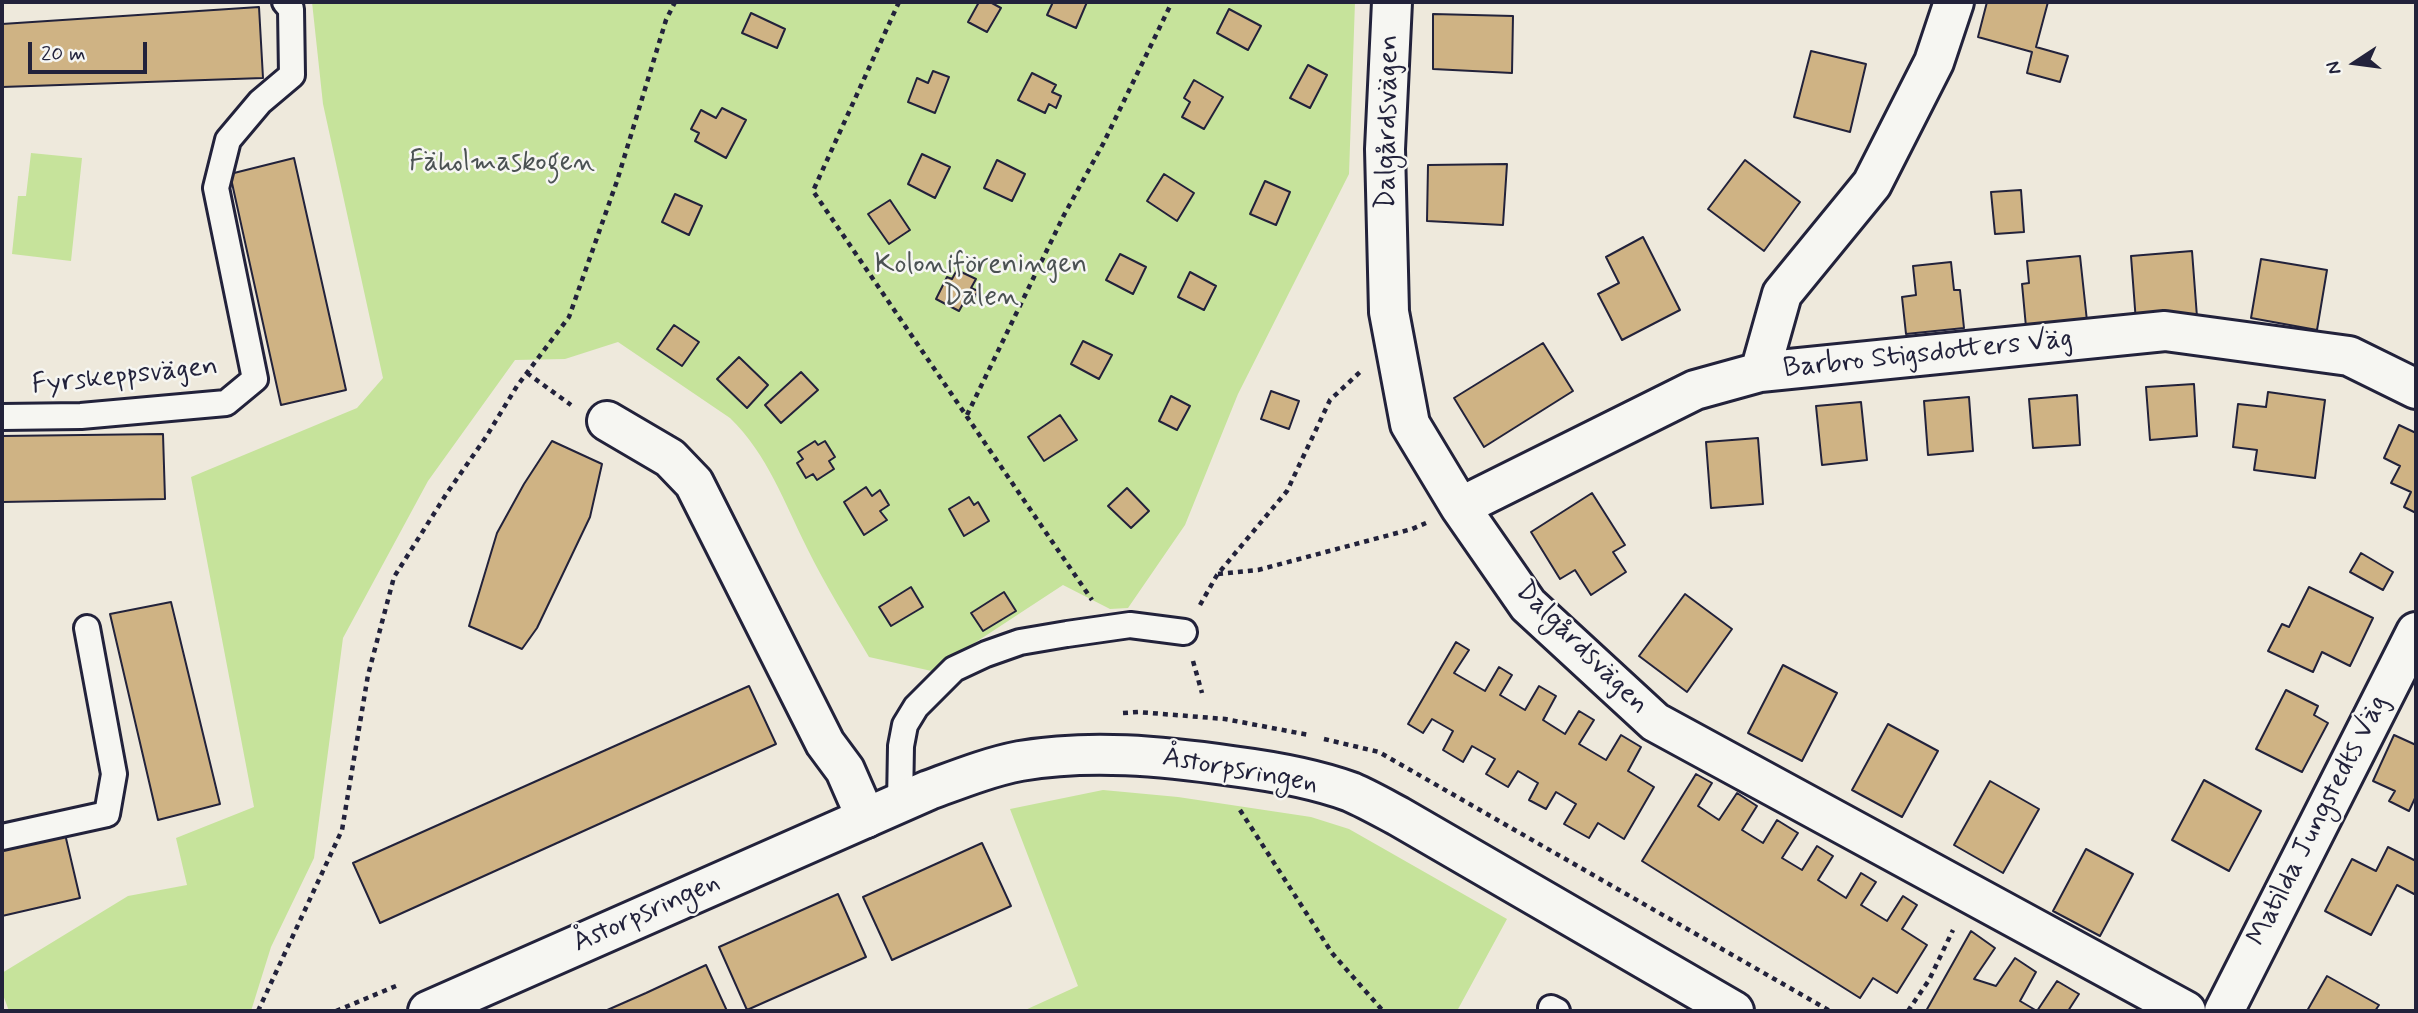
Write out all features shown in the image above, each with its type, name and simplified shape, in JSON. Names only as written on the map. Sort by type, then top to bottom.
[{"type":"street","name":"Dalgårdsvägen","points":[[1392,2],[1385,149],[1389,312],[1410,424],[1460,507],[1528,605],[1655,722],[2186,1011]]},
{"type":"street","points":[[1760,372],[1782,294],[1872,184],[1934,62],[1954,2]]},
{"type":"street","name":"Barbro Stigsdotters Väg","points":[[1460,507],[1695,390],[1760,372],[2165,331],[2349,356],[2416,389]]},
{"type":"street","points":[[607,421],[670,458],[694,483],[825,743],[845,770],[883,810]]},
{"type":"street","name":"Matilda Jungstedts Väg","points":[[2224,1011],[2416,632]]},
{"type":"street","name":"Åstorpsringen","points":[[428,1011],[883,810],[982,772],[1018,762],[1071,755],[1134,755],[1197,761],[1279,772],[1351,792],[1398,816],[1734,1011]]},
{"type":"lane","name":"Fyrskeppsvägen","points":[[2,417],[81,416],[226,403],[255,380],[216,188],[228,140],[260,102],[292,75],[291,9],[285,2]]},
{"type":"lane","points":[[883,810],[905,724],[916,707],[954,669],[1020,642],[1130,625],[1184,632]]},
{"type":"lane","points":[[2,837],[107,814],[114,774],[87,628]]},
{"type":"path","points":[[258,1011],[342,830],[368,675],[394,577],[527,373],[569,317],[617,181],[666,20],[675,2]]},
{"type":"path","points":[[899,2],[813,191],[1111,628]]},
{"type":"path","points":[[967,416],[1064,215],[1103,144],[1172,2]]},
{"type":"path","points":[[1202,693],[1184,632],[1217,575],[1287,491],[1330,400],[1395,341]]},
{"type":"path","points":[[527,373],[568,404],[607,421]]},
{"type":"path","points":[[1217,575],[1258,570],[1412,529],[1460,507]]},
{"type":"path","points":[[1379,752],[1830,1011]]},
{"type":"path","points":[[1240,810],[1332,953],[1383,1011]]},
{"type":"path","points":[[1908,1011],[1929,980],[1970,894]]},
{"type":"green space","name":"Koloniföreningen Dalen","points":[[312,2],[1355,2],[1349,174],[1238,394],[1185,525],[1128,608],[1110,609],[1063,585],[976,642],[936,672],[869,657],[821,576],[765,463],[730,418],[618,342],[565,359],[515,360],[428,481],[343,638],[314,858],[271,947],[251,1011],[9,1011],[2,992],[2,973],[128,896],[187,885],[176,838],[254,807],[191,477],[357,408],[383,378],[323,104]]},
{"type":"green space","points":[[31,153],[82,158],[71,261],[12,254],[18,196],[26,196]]},
{"type":"green space","points":[[1103,790],[1178,797],[1311,817],[1349,829],[1507,919],[1457,1011],[1023,1011],[1078,986],[1010,809]]},
{"type":"building","points":[[979,2],[990,2],[1001,8],[987,32],[968,22]]},
{"type":"building","points":[[1053,2],[1087,2],[1076,28],[1047,15]]},
{"type":"building","points":[[1987,2],[2048,2],[2036,47],[2068,56],[2060,82],[2027,73],[2032,52],[1978,37]]},
{"type":"building","points":[[259,7],[263,78],[2,87],[2,24]]},
{"type":"building","points":[[1229,9],[1261,26],[1248,50],[1217,33]]},
{"type":"building","points":[[751,13],[785,29],[777,48],[742,33]]},
{"type":"building","points":[[1433,14],[1513,16],[1512,73],[1433,69]]},
{"type":"building","points":[[1811,51],[1866,64],[1850,132],[1794,117]]},
{"type":"building","points":[[1308,65],[1327,75],[1310,108],[1290,98]]},
{"type":"building","points":[[933,71],[949,77],[935,113],[908,102],[917,78],[928,83]]},
{"type":"building","points":[[1032,73],[1056,85],[1052,92],[1061,96],[1056,108],[1049,104],[1045,113],[1018,100]]},
{"type":"building","points":[[1194,80],[1223,97],[1204,129],[1182,117],[1190,102],[1184,98]]},
{"type":"building","points":[[722,108],[746,120],[726,158],[695,141],[699,133],[691,129],[701,110],[716,118]]},
{"type":"building","points":[[922,154],[950,167],[935,198],[908,184]]},
{"type":"building","points":[[294,158],[346,390],[281,405],[230,174]]},
{"type":"building","points":[[997,160],[1025,174],[1012,201],[984,188]]},
{"type":"building","points":[[1745,160],[1800,202],[1764,251],[1708,209]]},
{"type":"building","points":[[1507,164],[1503,225],[1427,221],[1428,165]]},
{"type":"building","points":[[1164,174],[1194,193],[1177,221],[1147,201]]},
{"type":"building","points":[[1265,181],[1290,192],[1276,225],[1250,214]]},
{"type":"building","points":[[2021,190],[2024,232],[1995,234],[1991,192]]},
{"type":"building","points":[[675,194],[702,206],[689,235],[662,222]]},
{"type":"building","points":[[890,200],[910,230],[889,244],[868,214]]},
{"type":"building","points":[[1643,237],[1680,310],[1622,340],[1598,294],[1619,283],[1606,257]]},
{"type":"building","points":[[2192,251],[2197,317],[2136,322],[2131,256]]},
{"type":"building","points":[[1120,254],[1146,267],[1133,294],[1106,280]]},
{"type":"building","points":[[2080,256],[2087,321],[2026,327],[2022,284],[2029,283],[2027,261]]},
{"type":"building","points":[[2261,259],[2327,270],[2317,330],[2251,318]]},
{"type":"building","points":[[1951,262],[1954,290],[1960,290],[1964,328],[1906,334],[1902,297],[1916,295],[1913,266]]},
{"type":"building","points":[[957,270],[976,279],[971,288],[978,291],[970,305],[964,302],[959,311],[936,299],[947,277],[952,279]]},
{"type":"building","points":[[1190,272],[1216,286],[1204,310],[1178,297]]},
{"type":"building","points":[[674,325],[699,342],[682,366],[657,349]]},
{"type":"building","points":[[1083,341],[1112,355],[1099,379],[1071,364]]},
{"type":"building","points":[[1543,343],[1573,391],[1484,447],[1454,398]]},
{"type":"building","points":[[739,357],[768,385],[747,408],[717,379]]},
{"type":"building","points":[[801,372],[818,390],[781,423],[765,405]]},
{"type":"building","points":[[2194,384],[2197,436],[2150,440],[2146,387]]},
{"type":"building","points":[[1271,391],[1299,401],[1289,429],[1261,419]]},
{"type":"building","points":[[2268,392],[2325,400],[2315,478],[2254,470],[2257,450],[2233,447],[2238,404],[2266,407]]},
{"type":"building","points":[[2077,395],[2080,445],[2033,448],[2029,399]]},
{"type":"building","points":[[1171,396],[1190,406],[1177,430],[1159,421]]},
{"type":"building","points":[[1969,397],[1973,451],[1928,455],[1924,401]]},
{"type":"building","points":[[1861,402],[1867,460],[1822,465],[1816,406]]},
{"type":"building","points":[[1060,415],[1077,440],[1044,461],[1028,437]]},
{"type":"building","points":[[2399,425],[2416,433],[2416,513],[2404,507],[2411,492],[2391,483],[2400,466],[2384,458]]},
{"type":"building","points":[[163,434],[165,499],[2,502],[2,436]]},
{"type":"building","points":[[1758,438],[1763,504],[1711,508],[1706,442]]},
{"type":"building","points":[[552,441],[602,464],[590,517],[537,628],[522,649],[469,626],[497,533]]},
{"type":"building","points":[[815,441],[818,445],[825,441],[835,457],[829,461],[834,469],[817,480],[813,474],[806,478],[797,463],[803,459],[798,452]]},
{"type":"building","points":[[866,487],[872,496],[880,490],[889,505],[880,511],[887,520],[864,535],[844,502]]},
{"type":"building","points":[[1127,488],[1149,511],[1131,528],[1108,506]]},
{"type":"building","points":[[1592,493],[1625,545],[1613,552],[1626,572],[1591,595],[1575,570],[1560,579],[1531,532]]},
{"type":"building","points":[[969,497],[974,505],[978,502],[989,521],[964,536],[949,509]]},
{"type":"building","points":[[2361,553],[2393,572],[2383,590],[2350,572]]},
{"type":"building","points":[[911,587],[923,607],[891,626],[879,607]]},
{"type":"building","points":[[2309,587],[2373,618],[2350,666],[2322,652],[2313,672],[2268,651],[2282,624],[2289,627]]},
{"type":"building","points":[[1004,592],[1016,611],[983,631],[971,613]]},
{"type":"building","points":[[1685,594],[1732,629],[1687,692],[1639,656]]},
{"type":"building","points":[[171,602],[220,804],[158,820],[110,614]]},
{"type":"building","points":[[1456,642],[1469,650],[1454,673],[1485,691],[1499,667],[1512,675],[1500,695],[1525,710],[1539,686],[1556,696],[1543,720],[1565,734],[1579,711],[1594,720],[1579,744],[1606,760],[1621,735],[1641,747],[1628,771],[1654,787],[1624,839],[1598,823],[1589,838],[1564,824],[1576,804],[1556,792],[1546,809],[1529,800],[1538,783],[1518,771],[1508,787],[1486,774],[1495,759],[1472,746],[1463,762],[1443,750],[1453,731],[1432,719],[1423,733],[1408,724]]},
{"type":"building","points":[[1783,665],[1837,693],[1802,761],[1748,733]]},
{"type":"building","points":[[749,686],[776,744],[380,923],[353,863]]},
{"type":"building","points":[[2286,690],[2318,706],[2314,715],[2328,723],[2302,772],[2256,749]]},
{"type":"building","points":[[1888,724],[1938,751],[1902,817],[1852,790]]},
{"type":"building","points":[[2394,735],[2416,745],[2416,796],[2409,811],[2389,801],[2395,791],[2373,781]]},
{"type":"building","points":[[1696,774],[1712,783],[1698,806],[1719,820],[1737,793],[1757,806],[1742,830],[1763,843],[1777,820],[1798,833],[1782,858],[1802,870],[1817,846],[1833,856],[1818,880],[1846,898],[1861,873],[1876,882],[1861,905],[1887,921],[1903,896],[1917,905],[1902,929],[1927,945],[1897,993],[1873,978],[1860,998],[1642,861]]},
{"type":"building","points":[[2204,780],[2261,811],[2229,871],[2172,840]]},
{"type":"building","points":[[1990,781],[2039,809],[2003,873],[1954,845]]},
{"type":"building","points":[[65,834],[80,898],[2,916],[2,848]]},
{"type":"building","points":[[982,843],[1011,906],[892,960],[863,897]]},
{"type":"building","points":[[2388,847],[2416,861],[2416,895],[2397,885],[2371,935],[2325,911],[2352,859],[2376,871]]},
{"type":"building","points":[[2086,849],[2133,874],[2100,936],[2053,911]]},
{"type":"building","points":[[838,894],[866,957],[747,1010],[719,947]]},
{"type":"building","points":[[1971,931],[1995,948],[1974,979],[1996,986],[2015,958],[2036,972],[2020,1001],[2037,1011],[1926,1011]]},
{"type":"building","points":[[706,965],[727,1011],[605,1011],[646,993]]},
{"type":"building","points":[[2327,976],[2379,1005],[2375,1011],[2307,1011]]},
{"type":"building","points":[[2057,981],[2079,994],[2068,1011],[2037,1011]]},
{"type":"park label","name":"Fäholmaskogen","points":[[502,164]]}]
